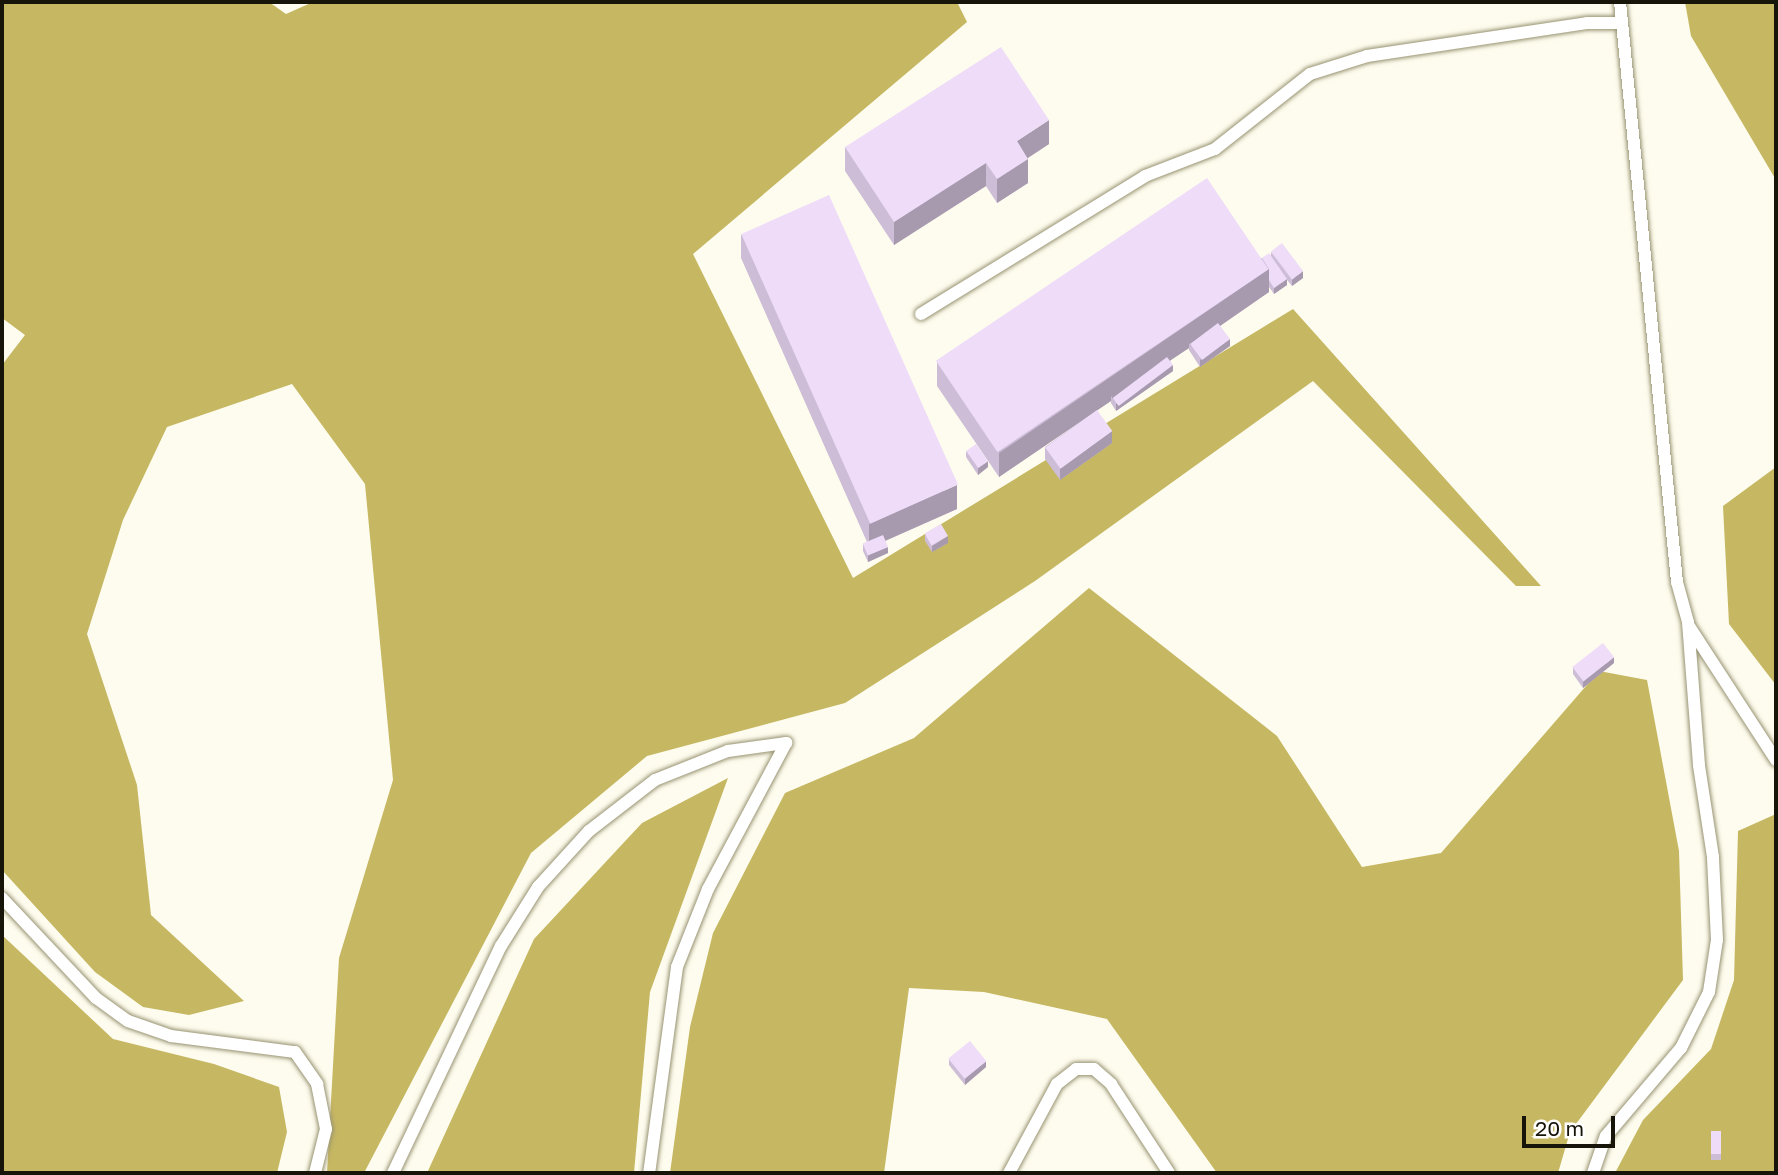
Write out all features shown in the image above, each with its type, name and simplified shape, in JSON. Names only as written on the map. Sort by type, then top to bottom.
[{"type":"lane","points":[[1593,1173],[1606,1136],[1681,1048],[1709,992],[1717,940],[1713,857],[1699,765],[1688,622],[1677,582],[1619,2]]},
{"type":"lane","points":[[921,314],[1145,176],[1215,149],[1310,74],[1367,55],[1587,23],[1620,23]]},
{"type":"lane","points":[[1688,622],[1776,760]]},
{"type":"lane","points":[[393,1173],[501,946],[538,887],[589,831],[655,780],[728,751],[786,743],[708,889],[677,967],[649,1173]]},
{"type":"lane","points":[[2,898],[96,998],[128,1021],[171,1036],[295,1052],[317,1084],[326,1129],[315,1173]]},
{"type":"lane","points":[[1009,1173],[1057,1084],[1076,1069],[1094,1069],[1111,1084],[1169,1173]]},
{"type":"shaded area","points":[[2,2],[269,2],[286,14],[313,2],[957,2],[967,22],[693,254],[853,578],[1293,309],[1541,586],[1516,586],[1313,381],[1035,581],[845,703],[647,756],[531,853],[364,1173],[327,1173],[339,958],[393,780],[365,484],[292,384],[167,427],[123,520],[87,634],[137,785],[151,915],[244,1001],[189,1015],[143,1007],[95,972],[2,870],[2,365],[25,335],[2,318]]},
{"type":"shaded area","points":[[1685,2],[1776,2],[1776,180],[1691,36]]},
{"type":"shaded area","points":[[1776,467],[1776,685],[1729,624],[1723,506]]},
{"type":"shaded area","points":[[1089,588],[1277,736],[1362,867],[1441,853],[1599,671],[1647,680],[1679,851],[1683,980],[1570,1132],[1558,1173],[1217,1173],[1107,1019],[984,992],[909,988],[884,1173],[670,1173],[690,1027],[713,933],[785,793],[914,738]]},
{"type":"shaded area","points":[[728,778],[650,992],[634,1173],[427,1173],[534,939],[642,823]]},
{"type":"shaded area","points":[[1776,814],[1776,1173],[1615,1173],[1643,1120],[1711,1049],[1734,980],[1738,831]]},
{"type":"shaded area","points":[[2,935],[113,1039],[214,1064],[279,1087],[287,1132],[277,1173],[2,1173]]},
{"type":"building","points":[[1001,47],[1049,120],[1017,141],[1028,159],[997,179],[986,163],[894,222],[845,147]]},
{"type":"building","points":[[1207,178],[1269,269],[997,452],[936,361]]},
{"type":"building","points":[[829,195],[958,485],[870,524],[741,234]]},
{"type":"building","points":[[1282,243],[1303,271],[1292,279],[1271,251]]},
{"type":"building","points":[[1269,253],[1287,279],[1274,288],[1269,280],[1269,269],[1262,258]]},
{"type":"building","points":[[1218,323],[1230,339],[1202,360],[1190,344]]},
{"type":"building","points":[[1167,357],[1173,365],[1119,406],[1113,398]]},
{"type":"building","points":[[1097,410],[1112,431],[1061,469],[1045,448]]},
{"type":"building","points":[[976,444],[988,461],[978,468],[966,451]]},
{"type":"building","points":[[941,524],[948,536],[932,546],[925,534]]},
{"type":"building","points":[[883,535],[888,547],[868,556],[863,544]]},
{"type":"building","points":[[1603,643],[1614,657],[1583,681],[1572,667]]},
{"type":"building","points":[[970,1041],[986,1061],[965,1079],[948,1059]]},
{"type":"building","points":[[1711,1131],[1721,1131],[1721,1154],[1711,1154]]}]
